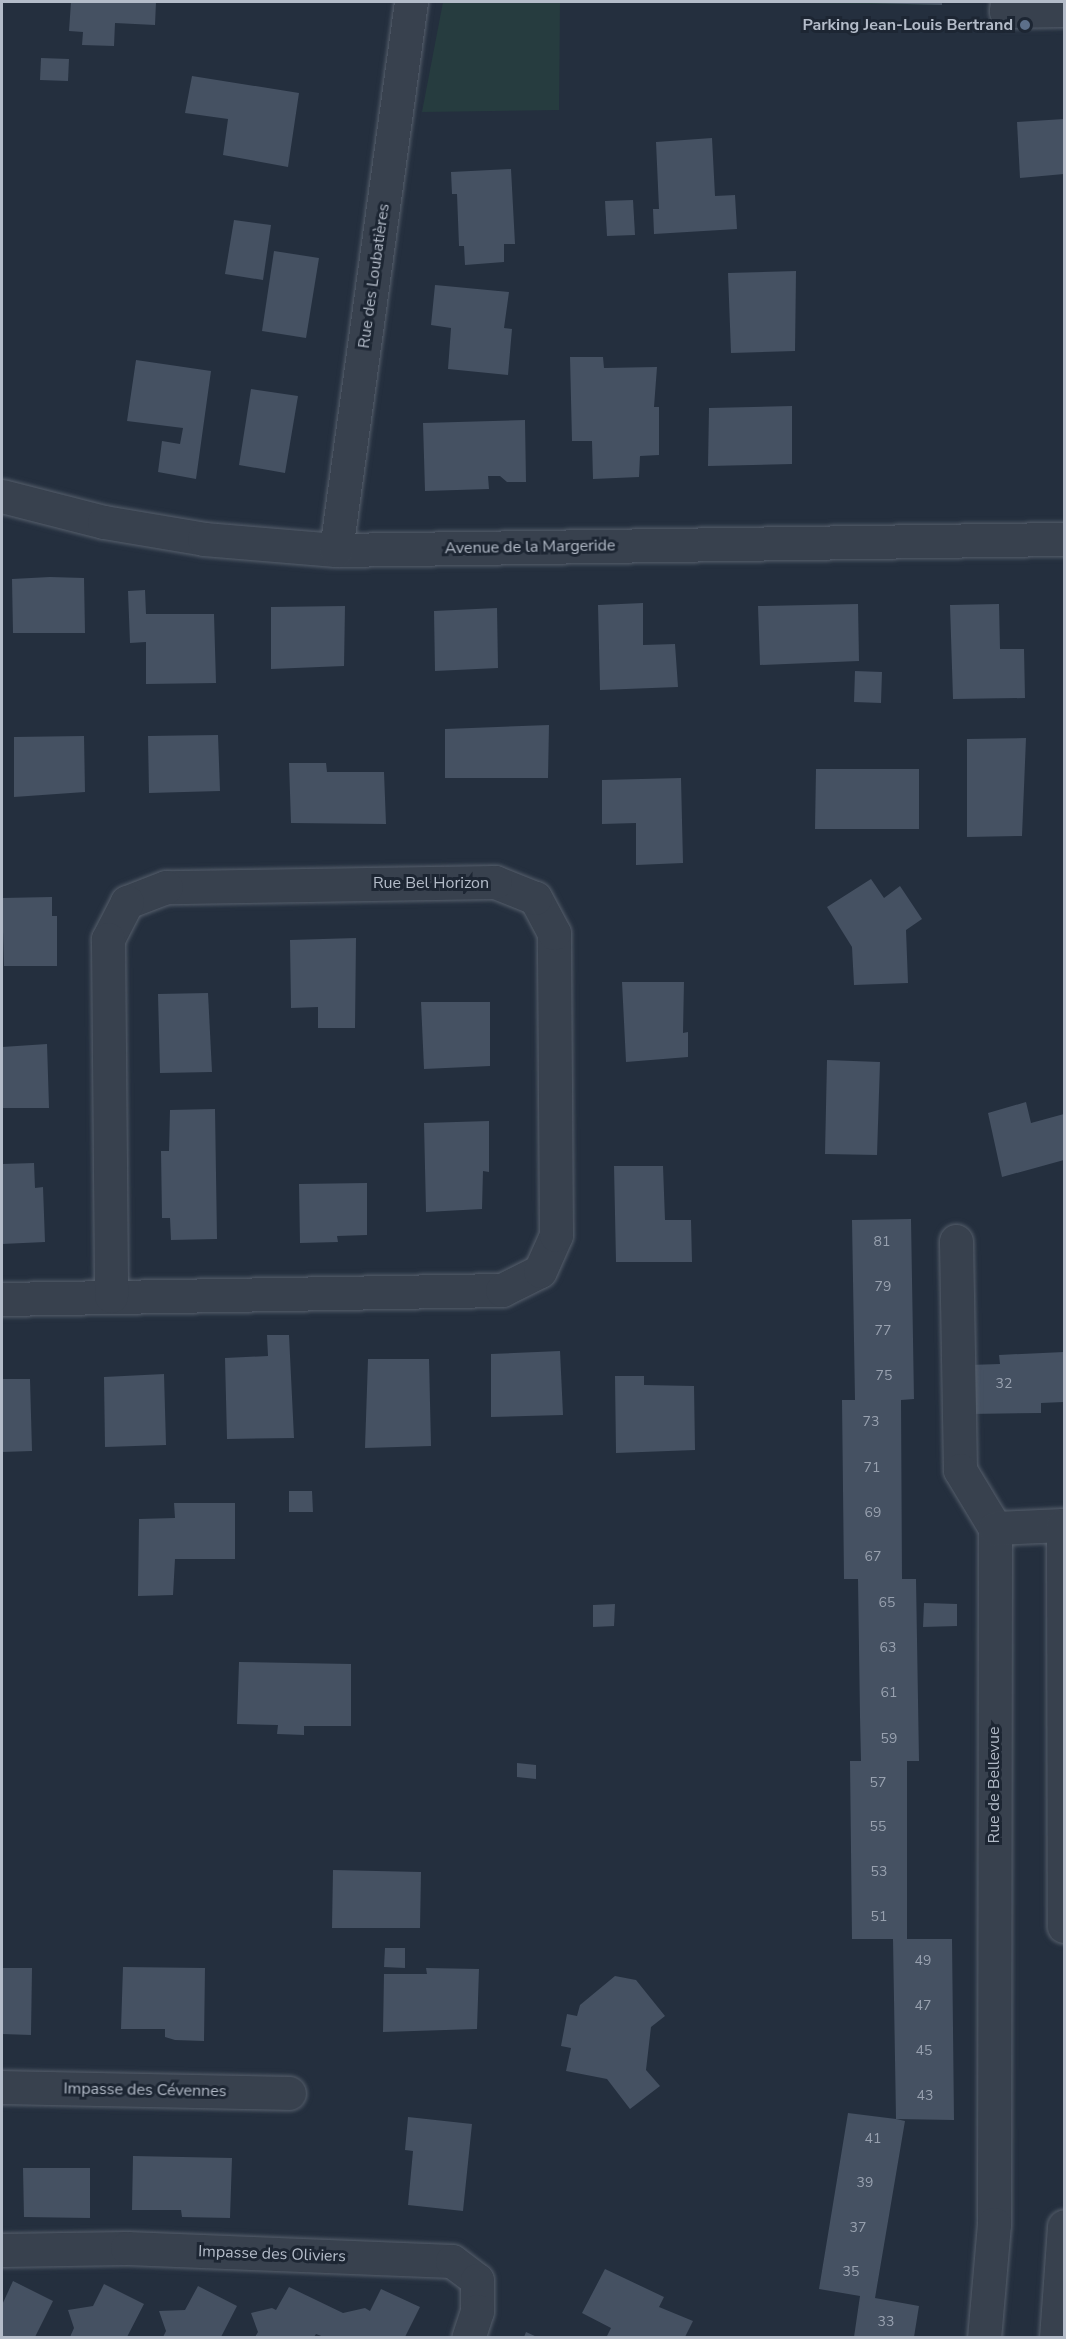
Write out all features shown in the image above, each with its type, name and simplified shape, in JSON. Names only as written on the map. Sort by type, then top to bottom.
[{"type":"street","name":"Rue des Loubatières","points":[[336,550],[411,2]]},
{"type":"street","points":[[1006,2],[1006,11],[1065,10]]},
{"type":"street","name":"Avenue de la Margeride","points":[[2,496],[104,522],[193,537],[336,550],[1065,539]]},
{"type":"street","name":"Rue Bel Horizon","points":[[2,1299],[502,1290],[540,1271],[556,1235],[555,945],[554,933],[535,898],[495,882],[166,887],[127,902],[108,939],[111,1296]]},
{"type":"street","points":[[956,1241],[960,1470],[994,1528],[1064,1525],[1065,1926]]},
{"type":"street","name":"Rue de Bellevue","points":[[984,2337],[994,2224],[994,1528]]},
{"type":"street","name":"Impasse des Cévennes","points":[[2,2087],[289,2093]]},
{"type":"street","points":[[1056,2337],[1065,2226]]},
{"type":"street","name":"Impasse des Oliviers","points":[[2,2250],[127,2248],[452,2261],[477,2280],[477,2311],[468,2337]]},
{"type":"green space","points":[[443,2],[560,2],[559,110],[422,112]]},
{"type":"green space","points":[[724,2],[942,2],[942,5]]},
{"type":"building","points":[[71,2],[156,2],[155,25],[115,23],[114,46],[82,45],[83,32],[69,31]]},
{"type":"building","points":[[835,2],[942,2],[942,5]]},
{"type":"building","points":[[41,58],[69,59],[68,81],[40,80]]},
{"type":"building","points":[[192,76],[299,93],[288,167],[223,155],[228,119],[185,113]]},
{"type":"building","points":[[1064,119],[1064,174],[1020,178],[1017,122]]},
{"type":"building","points":[[712,138],[715,196],[735,195],[737,229],[654,234],[653,209],[659,209],[656,142]]},
{"type":"building","points":[[511,169],[515,244],[504,244],[504,262],[465,265],[464,246],[459,246],[457,194],[452,194],[451,172]]},
{"type":"building","points":[[633,200],[635,235],[607,236],[605,201]]},
{"type":"building","points":[[234,220],[271,225],[263,280],[225,274]]},
{"type":"building","points":[[274,251],[319,258],[306,338],[262,331]]},
{"type":"building","points":[[796,271],[795,351],[731,353],[728,273]]},
{"type":"building","points":[[435,285],[509,292],[504,328],[512,329],[508,375],[448,369],[451,328],[431,325]]},
{"type":"building","points":[[570,357],[603,357],[604,368],[657,367],[654,407],[659,407],[659,455],[640,456],[639,477],[593,479],[592,441],[572,441]]},
{"type":"building","points":[[136,360],[211,371],[196,479],[158,472],[162,441],[180,444],[183,428],[127,421]]},
{"type":"building","points":[[251,389],[298,396],[285,473],[239,465]]},
{"type":"building","points":[[792,406],[792,464],[708,466],[709,408]]},
{"type":"building","points":[[525,420],[526,482],[507,482],[500,476],[488,476],[489,489],[425,491],[423,423]]},
{"type":"building","points":[[84,578],[85,633],[13,633],[12,579]]},
{"type":"building","points":[[145,590],[146,614],[214,614],[216,683],[146,684],[146,642],[130,643],[128,591]]},
{"type":"building","points":[[643,603],[643,645],[675,644],[678,687],[600,690],[598,605]]},
{"type":"building","points":[[858,604],[859,661],[760,665],[758,606]]},
{"type":"building","points":[[999,604],[1000,649],[1024,649],[1025,698],[953,699],[950,605]]},
{"type":"building","points":[[345,606],[344,666],[271,669],[271,607]]},
{"type":"building","points":[[497,608],[498,668],[435,671],[434,611]]},
{"type":"building","points":[[855,671],[882,672],[881,703],[854,702]]},
{"type":"building","points":[[549,725],[548,778],[445,778],[445,729]]},
{"type":"building","points":[[218,735],[220,791],[149,793],[148,736]]},
{"type":"building","points":[[84,736],[85,792],[14,797],[14,737]]},
{"type":"building","points":[[1026,738],[1022,836],[967,837],[967,739]]},
{"type":"building","points":[[289,763],[326,763],[327,772],[384,772],[386,824],[291,823]]},
{"type":"building","points":[[816,769],[919,769],[919,829],[815,829]]},
{"type":"building","points":[[681,778],[683,863],[636,865],[636,823],[602,824],[602,780]]},
{"type":"building","points":[[871,879],[884,898],[900,886],[922,919],[906,930],[908,983],[854,985],[852,947],[827,907]]},
{"type":"building","points":[[52,897],[52,916],[57,916],[57,966],[4,966],[2,898]]},
{"type":"building","points":[[356,938],[355,1028],[318,1028],[318,1007],[291,1008],[290,940]]},
{"type":"building","points":[[622,982],[684,982],[683,1033],[688,1032],[688,1057],[626,1062]]},
{"type":"building","points":[[208,993],[212,1072],[160,1073],[158,994]]},
{"type":"building","points":[[421,1002],[490,1002],[490,1066],[424,1069]]},
{"type":"building","points":[[47,1044],[49,1108],[2,1108],[2,1047]]},
{"type":"building","points":[[827,1060],[880,1062],[877,1155],[825,1154]]},
{"type":"building","points":[[1026,1102],[1031,1123],[1064,1114],[1064,1160],[1002,1177],[988,1113]]},
{"type":"building","points":[[215,1109],[217,1239],[171,1240],[170,1218],[162,1218],[161,1151],[169,1151],[170,1110]]},
{"type":"building","points":[[489,1121],[489,1172],[483,1171],[482,1209],[426,1212],[424,1123]]},
{"type":"building","points":[[34,1163],[35,1188],[43,1187],[45,1242],[2,1244],[2,1164]]},
{"type":"building","points":[[614,1166],[663,1166],[665,1220],[691,1220],[692,1262],[616,1262]]},
{"type":"building","points":[[367,1183],[367,1235],[337,1236],[338,1242],[300,1243],[299,1184]]},
{"type":"building","points":[[911,1219],[914,1399],[901,1400],[902,1579],[916,1579],[919,1761],[907,1761],[907,1939],[952,1939],[954,2120],[896,2119],[893,1939],[852,1939],[850,1761],[861,1761],[858,1579],[844,1579],[842,1400],[855,1400],[852,1220]]},
{"type":"building","points":[[267,1335],[289,1335],[294,1438],[227,1439],[225,1358],[268,1356]]},
{"type":"building","points":[[560,1351],[563,1415],[491,1417],[491,1354]]},
{"type":"building","points":[[1064,1352],[1064,1402],[1041,1403],[1041,1413],[968,1414],[968,1365],[1000,1364],[999,1355]]},
{"type":"building","points":[[368,1359],[429,1359],[431,1446],[365,1448]]},
{"type":"building","points":[[164,1374],[166,1445],[105,1447],[104,1377]]},
{"type":"building","points":[[615,1376],[644,1376],[644,1385],[694,1386],[695,1450],[616,1453]]},
{"type":"building","points":[[2,1379],[30,1379],[32,1451],[2,1452]]},
{"type":"building","points":[[289,1491],[312,1491],[313,1512],[289,1512]]},
{"type":"building","points":[[174,1503],[235,1503],[235,1559],[175,1559],[173,1595],[138,1596],[139,1519],[175,1518]]},
{"type":"building","points":[[924,1603],[957,1604],[957,1626],[923,1627]]},
{"type":"building","points":[[615,1604],[614,1626],[593,1627],[593,1605]]},
{"type":"building","points":[[239,1662],[351,1664],[351,1726],[304,1726],[304,1735],[277,1734],[278,1725],[237,1724]]},
{"type":"building","points":[[517,1763],[536,1765],[536,1779],[517,1777]]},
{"type":"building","points":[[333,1870],[421,1872],[420,1928],[332,1928]]},
{"type":"building","points":[[385,1948],[405,1948],[405,1968],[384,1967]]},
{"type":"building","points":[[123,1967],[205,1968],[204,2041],[175,2040],[165,2037],[165,2029],[121,2029]]},
{"type":"building","points":[[2,1968],[32,1968],[31,2035],[2,2034]]},
{"type":"building","points":[[426,1968],[479,1969],[477,2029],[383,2032],[384,1974],[427,1974]]},
{"type":"building","points":[[615,1976],[636,1980],[665,2016],[651,2027],[646,2070],[660,2086],[630,2109],[607,2079],[566,2071],[571,2048],[561,2046],[567,2014],[577,2016],[580,2005]]},
{"type":"building","points":[[848,2113],[905,2121],[875,2298],[919,2306],[914,2337],[854,2337],[860,2296],[819,2289]]},
{"type":"building","points":[[408,2117],[472,2124],[463,2211],[408,2205],[413,2151],[405,2150]]},
{"type":"building","points":[[133,2156],[232,2158],[230,2218],[182,2217],[181,2210],[132,2210]]},
{"type":"building","points":[[23,2168],[90,2168],[90,2218],[24,2217]]},
{"type":"building","points":[[605,2269],[664,2297],[659,2307],[693,2321],[685,2337],[607,2336],[611,2328],[582,2313]]},
{"type":"building","points":[[13,2281],[53,2301],[35,2337],[2,2337],[2,2305]]},
{"type":"building","points":[[104,2284],[144,2304],[127,2337],[70,2337],[74,2328],[68,2310],[93,2306]]},
{"type":"building","points":[[198,2286],[237,2306],[221,2337],[163,2337],[166,2331],[159,2311],[185,2310]]},
{"type":"building","points":[[289,2287],[343,2313],[365,2308],[370,2311],[381,2289],[420,2307],[405,2337],[324,2337],[316,2334],[314,2337],[255,2337],[258,2332],[251,2313],[272,2308],[276,2310]]},
{"type":"building","points":[[526,2332],[537,2337],[524,2337]]},
{"type":"place","name":"Parking Jean-Louis Bertrand","points":[[1025,25]]}]
